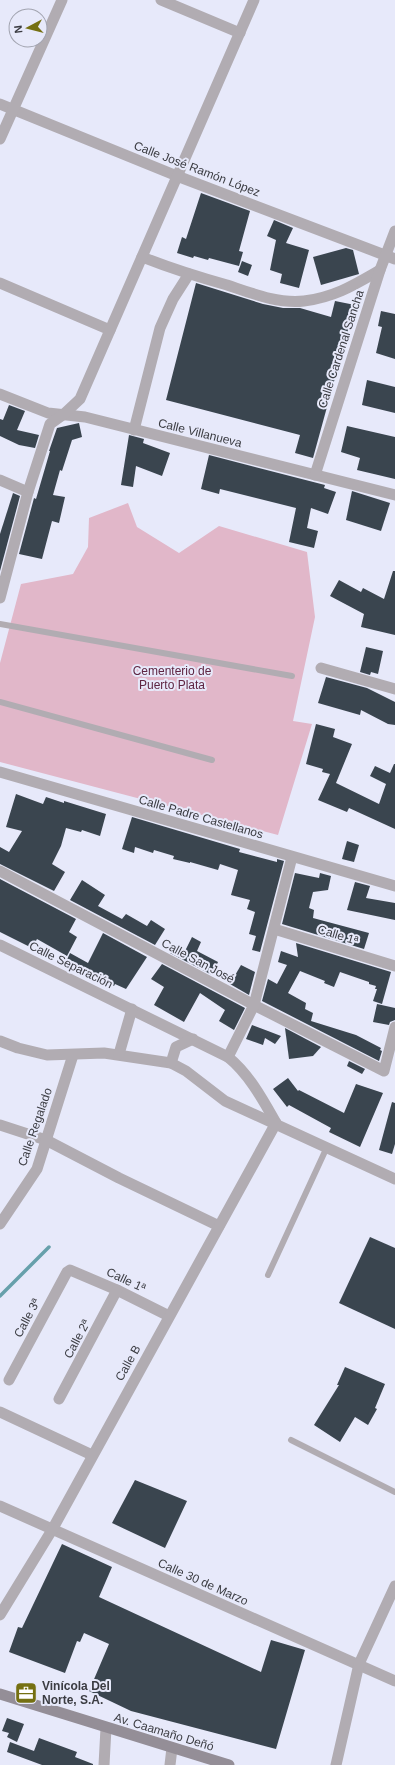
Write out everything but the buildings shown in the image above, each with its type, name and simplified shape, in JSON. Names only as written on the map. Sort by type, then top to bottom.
[{"type":"main road","name":"Av. Caamaño Deñó","points":[[0,1694],[229,1765]]},
{"type":"street","points":[[0,139],[62,0]]},
{"type":"street","points":[[161,0],[240,33]]},
{"type":"street","points":[[0,598],[28,492],[50,424],[64,414],[80,399],[254,0]]},
{"type":"street","name":"Calle José Ramón López","points":[[0,104],[177,176],[390,257]]},
{"type":"street","name":"Calle Cardenal Sancha","points":[[315,475],[380,270],[390,257],[395,231]]},
{"type":"street","points":[[142,257],[189,274],[272,299],[302,301],[325,297],[351,288],[380,270]]},
{"type":"street","points":[[134,430],[160,328],[173,299],[189,274]]},
{"type":"street","points":[[0,283],[110,330]]},
{"type":"street","name":"Calle Villanueva","points":[[0,395],[48,413],[85,417],[395,495]]},
{"type":"street","points":[[0,480],[28,492]]},
{"type":"street","points":[[321,668],[395,689]]},
{"type":"street","name":"Calle Padre Castellanos","points":[[0,772],[395,886]]},
{"type":"street","points":[[228,1057],[254,1005],[292,857]]},
{"type":"street","name":"Calle San José","points":[[0,871],[254,1005],[384,1071],[392,1048]]},
{"type":"street","name":"Calle 1ª","points":[[274,929],[395,966]]},
{"type":"street","name":"Calle Separación","points":[[0,945],[228,1057],[237,1065],[265,1102],[276,1123]]},
{"type":"street","points":[[119,1054],[132,1009]]},
{"type":"street","points":[[392,1048],[395,1027]]},
{"type":"street","points":[[171,1063],[176,1047],[194,1039]]},
{"type":"street","points":[[0,1040],[18,1048],[47,1055],[119,1054],[171,1063],[186,1071],[226,1101],[395,1179]]},
{"type":"street","name":"Calle Regalado","points":[[0,1224],[37,1169],[73,1055]]},
{"type":"street","name":"Calle B","points":[[0,1615],[52,1530],[276,1123]]},
{"type":"street","points":[[0,1125],[46,1140],[119,1178],[219,1226]]},
{"type":"street","name":"Calle 1ª","points":[[70,1270],[117,1290],[169,1316]]},
{"type":"street","name":"Calle 3ª","points":[[9,1380],[67,1272],[70,1270]]},
{"type":"street","name":"Calle 2ª","points":[[59,1399],[117,1290]]},
{"type":"street","points":[[0,1412],[92,1455]]},
{"type":"street","name":"Calle 30 de Marzo","points":[[0,1506],[395,1681]]},
{"type":"street","points":[[336,1765],[359,1664],[395,1586]]},
{"type":"street","points":[[104,1765],[106,1728]]},
{"type":"street","points":[[170,1765],[172,1748]]},
{"type":"lane","points":[[0,624],[292,676]]},
{"type":"lane","points":[[0,702],[212,760]]},
{"type":"lane","points":[[268,1275],[328,1147]]},
{"type":"lane","points":[[291,1440],[395,1492]]},
{"type":"green space","name":"Cementerio de Puerto Plata","points":[[128,503],[137,527],[179,553],[219,526],[307,552],[315,617],[293,721],[312,724],[278,835],[0,762],[0,663],[21,584],[73,574],[88,547],[89,518]]},
{"type":"waterway","points":[[0,1296],[49,1247]]},
{"type":"place","name":"Vinícola Del Norte, S.A.","points":[[26,1693]]}]
